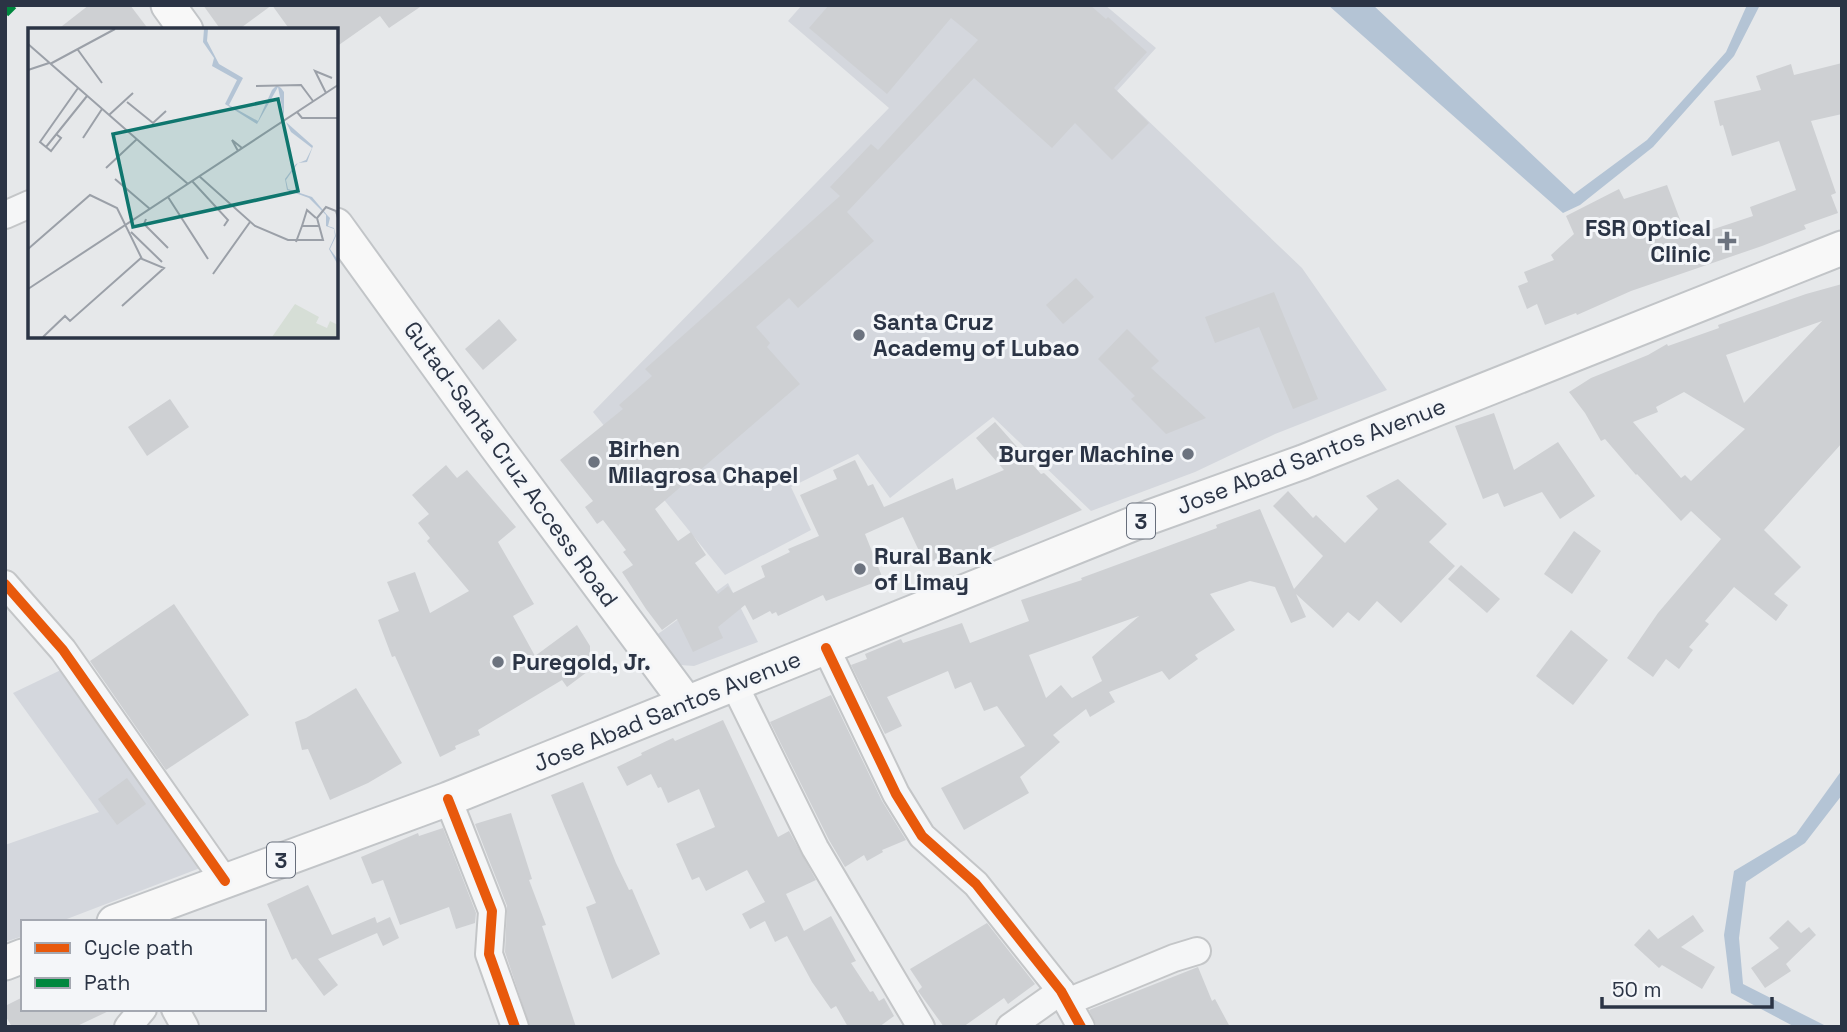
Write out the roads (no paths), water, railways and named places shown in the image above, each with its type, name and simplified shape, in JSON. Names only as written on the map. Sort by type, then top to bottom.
[{"type":"main road","points":[[168,5],[185,28]]},
{"type":"main road","name":"Gutad-Santa Cruz Access Road","points":[[338,228],[686,702]]},
{"type":"main road","name":"Jose Abad Santos Avenue","points":[[134,918],[225,881],[448,799],[1150,517],[1294,466],[1839,249]]},
{"type":"street","points":[[5,215],[28,205]]},
{"type":"street","points":[[5,583],[64,650],[225,881]]},
{"type":"street","points":[[826,648],[896,794],[922,836],[976,884],[1064,997],[1080,1027]]},
{"type":"street","points":[[734,684],[815,848],[921,1027]]},
{"type":"street","points":[[448,799],[492,911],[489,954],[515,1027]]},
{"type":"street","points":[[1010,1027],[1064,997],[1197,951]]},
{"type":"street","points":[[128,1027],[140,1011]]},
{"type":"street","points":[[176,1011],[185,1027]]},
{"type":"water","points":[[1328,5],[1373,5],[1574,194],[1647,140],[1726,52],[1747,5],[1760,5],[1734,56],[1653,147],[1580,205],[1563,213]]},
{"type":"water","points":[[1842,770],[1842,795],[1805,843],[1746,882],[1739,938],[1743,984],[1828,1027],[1795,1027],[1731,993],[1724,935],[1734,871],[1796,834]]},
{"type":"place","name":"FSR Optical Clinic","points":[[1727,241]]},
{"type":"place","name":"Santa Cruz Academy of Lubao","points":[[859,335]]},
{"type":"place","name":"Burger Machine","points":[[1188,454]]},
{"type":"place","name":"Birhen Milagrosa Chapel","points":[[594,462]]},
{"type":"place","name":"Rural Bank of Limay","points":[[860,569]]},
{"type":"place","name":"Puregold, Jr.","points":[[498,662]]}]
